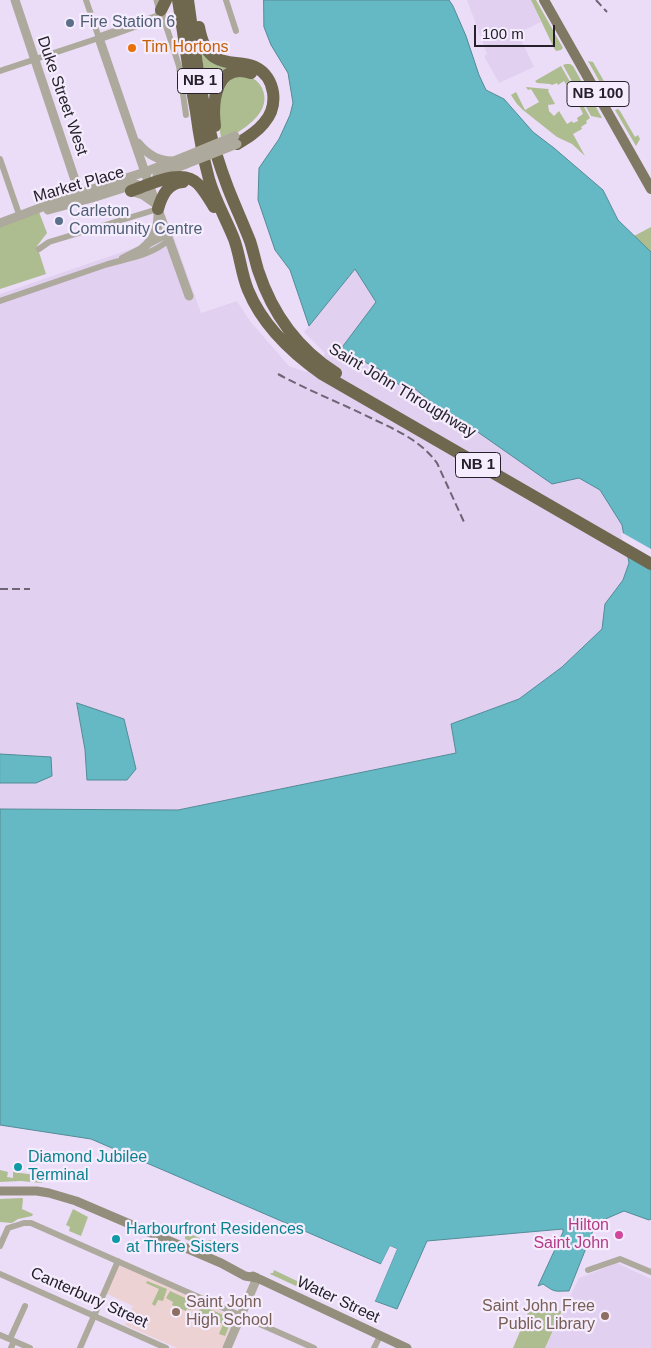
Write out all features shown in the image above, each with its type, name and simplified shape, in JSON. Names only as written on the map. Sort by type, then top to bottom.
[{"type":"highway","name":"Saint John Throughway","points":[[178,0],[198,128],[209,179],[235,242],[242,276],[264,320],[281,338],[309,360],[651,554]]},
{"type":"highway","name":"Saint John Throughway","points":[[188,0],[202,95],[208,123],[228,188],[250,242],[268,296],[279,317],[309,360],[322,374],[354,394],[651,564]]},
{"type":"highway","points":[[192,0],[206,50],[215,58],[253,66],[261,70],[270,81],[273,89],[273,105],[266,122],[252,135],[236,140]]},
{"type":"highway","points":[[219,161],[214,106],[216,90],[224,77],[238,70],[253,73],[263,82],[266,89],[267,103],[266,109],[258,122],[236,140]]},
{"type":"highway","name":"Saint John Throughway","points":[[198,128],[214,179],[240,240],[255,292],[261,306],[281,338]]},
{"type":"highway","points":[[131,191],[148,179],[184,176],[194,180],[224,223],[242,276]]},
{"type":"highway","points":[[157,206],[165,192],[174,184],[180,182],[185,182],[204,192]]},
{"type":"main road","name":"NB 100","points":[[544,0],[651,189]]},
{"type":"main road","name":"Water Street","points":[[0,1191],[37,1191],[64,1197],[105,1212],[221,1263],[247,1271],[257,1278],[407,1348]]},
{"type":"street","name":"Duke Street West","points":[[15,0],[80,197]]},
{"type":"street","points":[[86,0],[189,296]]},
{"type":"street","points":[[226,0],[236,31]]},
{"type":"street","points":[[0,71],[158,17],[162,3]]},
{"type":"street","points":[[162,3],[179,66],[186,115]]},
{"type":"street","points":[[135,140],[145,151],[154,157],[166,161],[174,161]]},
{"type":"street","name":"Market Place","points":[[80,197],[92,198],[148,179],[185,160],[236,140]]},
{"type":"street","points":[[0,158],[22,216]]},
{"type":"street","name":"Market Place","points":[[0,223],[40,212],[80,197],[148,179],[174,161],[185,160]]},
{"type":"street","points":[[92,198],[131,191],[143,195],[157,206]]},
{"type":"street","points":[[143,248],[151,240],[156,230],[157,206]]},
{"type":"street","points":[[39,249],[50,242],[157,206]]},
{"type":"street","points":[[0,301],[114,262],[168,238]]},
{"type":"street","points":[[114,262],[135,258],[155,250],[168,238]]},
{"type":"street","points":[[0,1227],[8,1228],[31,1223],[314,1348]]},
{"type":"street","points":[[0,1246],[8,1228]]},
{"type":"street","points":[[588,1270],[620,1259],[651,1272]]},
{"type":"street","points":[[80,1348],[118,1261]]},
{"type":"street","name":"Canterbury Street","points":[[0,1274],[166,1348]]},
{"type":"street","points":[[227,1348],[257,1278]]},
{"type":"street","points":[[11,1348],[12,1340],[25,1306]]},
{"type":"street","points":[[0,1335],[30,1348]]},
{"type":"street","points":[[374,1348],[380,1336]]},
{"type":"shaded area","points":[[264,0],[449,0],[466,36],[486,90],[504,99],[533,132],[603,190],[618,220],[651,252],[651,1219],[649,1220],[624,1211],[596,1223],[569,1291],[555,1291],[543,1284],[538,1286],[563,1229],[427,1241],[397,1309],[375,1301],[397,1249],[390,1246],[381,1264],[91,1139],[0,1125],[0,809],[178,810],[456,753],[451,724],[519,699],[562,667],[602,629],[605,604],[623,580],[629,563],[622,525],[600,490],[579,478],[552,484],[472,428],[443,412],[414,388],[402,387],[379,369],[340,350],[376,302],[355,269],[309,326],[290,270],[275,250],[258,200],[259,168],[279,139],[290,115],[293,103],[288,73],[271,45],[264,27]]},
{"type":"shaded area","points":[[467,0],[531,0],[541,22],[518,33],[534,67],[499,83],[484,56],[487,54]]},
{"type":"shaded area","points":[[531,0],[536,0],[563,48],[561,50],[556,51],[554,48]]},
{"type":"shaded area","points":[[199,43],[236,67],[210,102]]},
{"type":"shaded area","points":[[588,61],[593,62],[613,97],[611,102]]},
{"type":"shaded area","points":[[563,65],[573,66],[602,118],[591,116]]},
{"type":"shaded area","points":[[561,66],[577,94],[573,95],[564,81],[558,85],[557,83],[552,85],[535,81]]},
{"type":"shaded area","points":[[232,77],[246,77],[259,83],[264,96],[264,103],[258,116],[247,126],[235,134],[234,132],[221,137],[217,116],[217,99]]},
{"type":"shaded area","points":[[526,87],[548,89],[555,104],[548,105],[549,111],[554,116],[559,111],[567,124],[572,121],[573,123],[578,121],[577,118],[583,114],[576,99],[578,96],[590,118],[581,127],[582,129],[573,134],[585,156],[572,144],[557,137],[517,104],[511,95],[516,92],[525,110],[539,102],[531,89],[528,90]]},
{"type":"shaded area","points":[[618,109],[635,137],[638,135],[640,139],[636,146],[615,110]]},
{"type":"shaded area","points":[[39,212],[47,233],[37,246],[46,274],[0,289],[0,223]]},
{"type":"shaded area","points":[[651,227],[651,252],[634,236]]},
{"type":"shaded area","points":[[172,232],[201,313],[237,301],[250,321],[289,366],[306,372],[323,359],[325,353],[304,332],[355,269],[376,302],[340,351],[379,369],[402,387],[413,388],[443,412],[472,428],[579,477],[600,490],[622,525],[629,563],[623,580],[605,604],[602,629],[562,667],[519,699],[451,724],[456,753],[178,810],[0,809],[0,294],[131,249]]},
{"type":"shaded area","points":[[77,703],[124,719],[136,769],[127,780],[87,780],[85,750]]},
{"type":"shaded area","points":[[0,754],[51,757],[52,776],[36,783],[0,783]]},
{"type":"shaded area","points":[[0,1170],[8,1172],[7,1177],[13,1178],[13,1172],[43,1176],[42,1183],[0,1182]]},
{"type":"shaded area","points":[[22,1198],[22,1209],[33,1214],[32,1216],[18,1219],[12,1223],[0,1222],[0,1199]]},
{"type":"shaded area","points":[[73,1209],[88,1217],[81,1236],[69,1231],[70,1227],[66,1225]]},
{"type":"shaded area","points":[[184,1231],[206,1241],[213,1241],[210,1249],[185,1239]]},
{"type":"shaded area","points":[[617,1263],[651,1279],[651,1348],[545,1348],[579,1278]]},
{"type":"shaded area","name":"Saint John High School","points":[[118,1264],[235,1318],[222,1348],[177,1348],[125,1325],[133,1306],[105,1293]]},
{"type":"shaded area","points":[[274,1270],[324,1294],[322,1298],[270,1274]]},
{"type":"shaded area","points":[[147,1281],[167,1289],[163,1301],[158,1300],[155,1306],[152,1304],[159,1289],[146,1283]]},
{"type":"shaded area","points":[[170,1291],[194,1302],[191,1310],[187,1309],[186,1311],[172,1305],[173,1302],[166,1298]]},
{"type":"shaded area","points":[[548,1303],[562,1311],[545,1348],[513,1348],[529,1310],[534,1304],[537,1306]]},
{"type":"shaded area","points":[[201,1305],[232,1319],[225,1336],[219,1334],[223,1324],[214,1320],[212,1323],[199,1317],[198,1313]]},
{"type":"pier","points":[[621,532],[651,549],[651,568],[624,553]]},
{"type":"pier","points":[[390,1246],[397,1249],[375,1301],[373,1299],[394,1250],[391,1249],[383,1265],[380,1266]]},
{"type":"railway","points":[[596,0],[607,12]]},
{"type":"railway","points":[[278,374],[409,437],[431,455],[437,463],[464,522]]},
{"type":"railway","points":[[0,589],[30,589]]},
{"type":"place","name":"Fire Station 6","points":[[70,23]]},
{"type":"place","name":"Tim Hortons","points":[[132,48]]},
{"type":"place","name":"Carleton Community Centre","points":[[59,221]]},
{"type":"place","name":"Diamond Jubilee Terminal","points":[[18,1167]]},
{"type":"place","name":"Hilton Saint John","points":[[619,1235]]},
{"type":"place","name":"Harbourfront Residences at Three Sisters","points":[[116,1239]]},
{"type":"place","name":"Saint John High School","points":[[176,1312]]},
{"type":"place","name":"Saint John Free Public Library","points":[[605,1316]]}]
